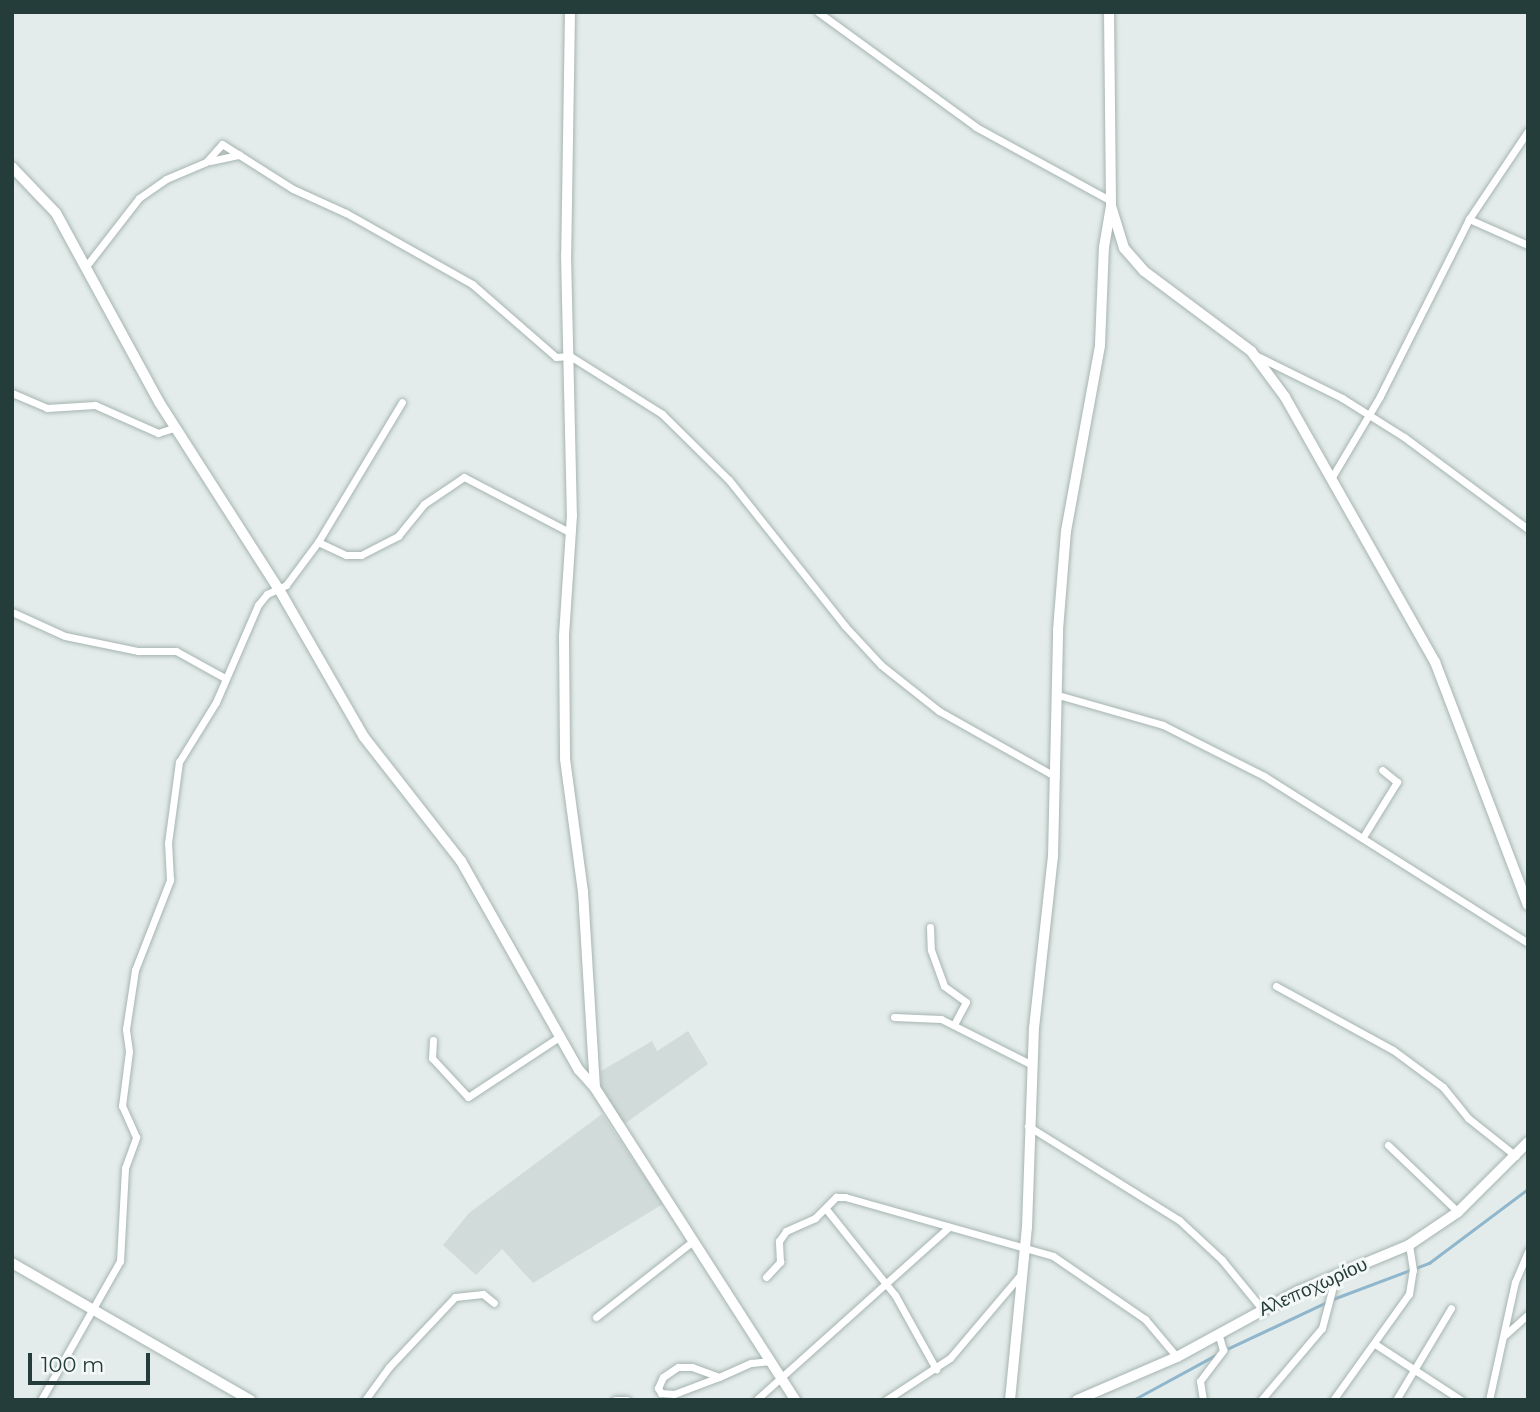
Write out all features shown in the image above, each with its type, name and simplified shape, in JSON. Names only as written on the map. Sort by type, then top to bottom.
[{"type":"street","points":[[570,12],[566,203],[571,533],[564,637],[565,772],[583,892],[595,1088]]},
{"type":"street","points":[[818,12],[976,127],[1111,203],[1124,248],[1135,263],[1254,354],[1342,398],[1366,417],[1412,443],[1528,528]]},
{"type":"street","points":[[1010,1400],[1018,1351],[1027,1126],[1051,886],[1066,531],[1100,345],[1104,247],[1111,203],[1109,12]]},
{"type":"street","points":[[1332,477],[1469,219],[1528,131]]},
{"type":"street","points":[[206,162],[222,144],[293,188],[472,284],[556,357],[570,356],[680,430],[729,480],[845,626],[897,680],[939,711],[1056,778]]},
{"type":"street","points":[[87,265],[139,198],[166,179],[206,162],[243,155]]},
{"type":"street","points":[[12,167],[48,201],[87,265],[176,427],[280,591],[364,737],[461,861],[559,1037],[693,1241],[728,1302],[772,1361],[780,1379],[795,1400]]},
{"type":"street","points":[[1469,219],[1528,245]]},
{"type":"street","points":[[1254,354],[1332,477],[1435,662],[1528,905]]},
{"type":"street","points":[[12,393],[47,408],[100,406],[158,433],[176,427]]},
{"type":"street","points":[[41,1400],[120,1261],[125,1168],[136,1137],[122,1106],[129,1051],[126,1029],[135,970],[170,880],[167,843],[179,762],[225,678],[258,605],[267,594],[280,591],[318,542],[402,402]]},
{"type":"street","points":[[318,542],[346,555],[361,555],[398,536],[421,508],[464,477],[571,533]]},
{"type":"street","points":[[12,612],[65,636],[138,651],[176,651],[225,678]]},
{"type":"street","points":[[1058,695],[1163,725],[1264,776],[1528,943]]},
{"type":"street","points":[[1363,837],[1397,782],[1382,770]]},
{"type":"street","points":[[930,927],[930,950],[944,986],[966,1002],[954,1025]]},
{"type":"street","points":[[1276,986],[1393,1050],[1443,1087],[1468,1118],[1516,1156]]},
{"type":"street","points":[[894,1017],[928,1016],[954,1025],[1032,1065]]},
{"type":"street","points":[[432,1040],[432,1058],[468,1097],[559,1037]]},
{"type":"street","points":[[1027,1126],[1179,1220],[1222,1260],[1262,1308]]},
{"type":"street","name":"Αλεποχωρίου","points":[[1077,1400],[1177,1356],[1262,1308],[1409,1245],[1458,1212],[1528,1142]]},
{"type":"street","points":[[1388,1145],[1458,1212]]},
{"type":"street","points":[[766,1277],[780,1262],[782,1235],[826,1209],[840,1196],[925,1216],[949,1227],[1024,1246],[1062,1261],[1139,1315],[1177,1356]]},
{"type":"street","points":[[826,1209],[886,1283],[936,1369]]},
{"type":"street","points":[[756,1400],[949,1227]]},
{"type":"street","points":[[596,1317],[693,1241]]},
{"type":"street","points":[[1333,1400],[1409,1294],[1413,1270],[1409,1245]]},
{"type":"street","points":[[1489,1400],[1515,1282],[1528,1251]]},
{"type":"street","points":[[12,1263],[250,1400]]},
{"type":"street","points":[[886,1400],[950,1358],[1022,1273]]},
{"type":"street","points":[[1261,1400],[1322,1328],[1336,1275]]},
{"type":"street","points":[[365,1400],[389,1367],[455,1297],[483,1294],[494,1303]]},
{"type":"street","points":[[1396,1400],[1451,1308]]},
{"type":"street","points":[[1504,1336],[1528,1314]]},
{"type":"street","points":[[1203,1400],[1199,1381],[1223,1350],[1218,1333]]},
{"type":"street","points":[[1375,1344],[1461,1400]]},
{"type":"street","points":[[719,1377],[685,1365],[665,1374],[658,1388],[661,1393],[674,1394],[719,1377],[751,1363],[772,1361]]},
{"type":"street","points":[[615,1400],[627,1400]]},
{"type":"shaded area","points":[[688,1031],[708,1064],[623,1125],[600,1090],[601,1071],[652,1041],[657,1051]]},
{"type":"shaded area","points":[[602,1114],[663,1204],[533,1283],[502,1249],[476,1275],[443,1245],[469,1213]]},
{"type":"waterway","points":[[1333,1299],[1429,1263],[1528,1189]]},
{"type":"waterway","points":[[1225,1350],[1327,1302]]},
{"type":"waterway","points":[[1133,1400],[1216,1355]]}]
